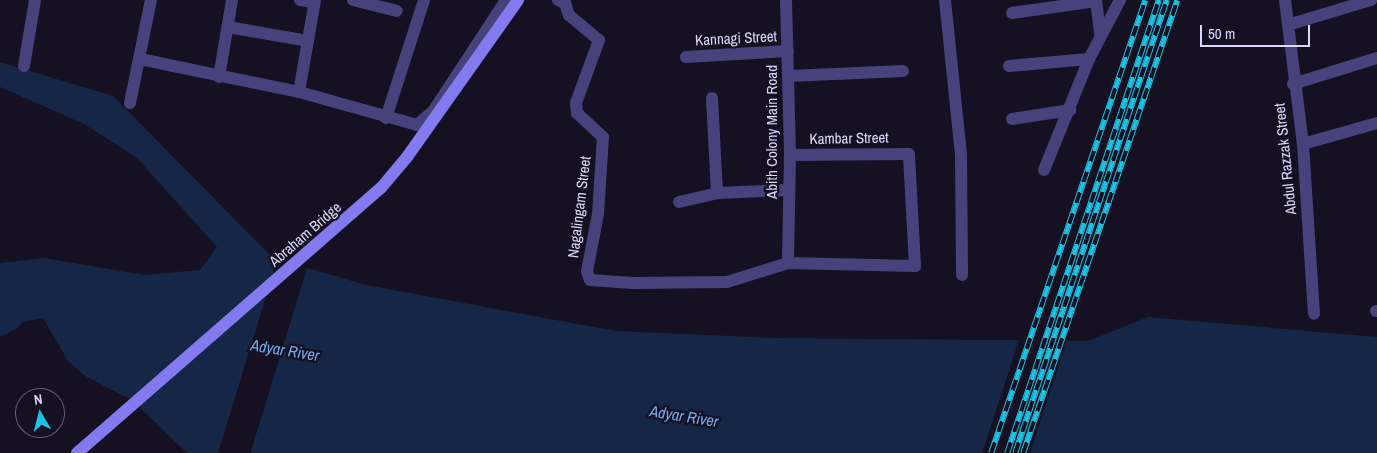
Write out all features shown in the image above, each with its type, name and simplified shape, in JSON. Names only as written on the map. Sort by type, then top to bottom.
[{"type":"main road","name":"Abraham Bridge","points":[[77,453],[382,188],[412,150],[513,1]]},
{"type":"street","points":[[24,66],[35,0]]},
{"type":"street","points":[[130,102],[151,0]]},
{"type":"street","points":[[219,77],[232,0]]},
{"type":"street","points":[[299,92],[315,1],[300,0]]},
{"type":"street","points":[[353,0],[397,11]]},
{"type":"street","points":[[386,118],[424,0]]},
{"type":"street","name":"Nagalingam Street","points":[[558,0],[565,3],[569,15],[599,40],[576,103],[577,113],[603,137],[598,214],[587,271],[590,280],[633,284],[727,282],[788,263]]},
{"type":"street","name":"Abith Colony Main Road","points":[[786,0],[790,155],[788,263]]},
{"type":"street","points":[[945,0],[961,156],[962,275]]},
{"type":"street","points":[[1044,170],[1100,34],[1120,0]]},
{"type":"street","name":"Abdul Razzak Street","points":[[1285,0],[1303,144],[1314,314]]},
{"type":"street","points":[[1288,25],[1370,0]]},
{"type":"street","points":[[140,59],[219,77],[299,92],[412,125],[422,123],[513,1]]},
{"type":"street","points":[[1012,12],[1096,1],[1100,34]]},
{"type":"street","points":[[228,27],[308,41]]},
{"type":"street","name":"Kannagi Street","points":[[686,57],[788,51]]},
{"type":"street","points":[[1294,84],[1377,58]]},
{"type":"street","points":[[1009,66],[1089,59]]},
{"type":"street","points":[[789,76],[903,71]]},
{"type":"street","points":[[712,98],[717,193]]},
{"type":"street","points":[[1012,120],[1070,110]]},
{"type":"street","points":[[1303,144],[1377,123]]},
{"type":"street","name":"Kambar Street","points":[[788,263],[915,266],[909,154],[790,155]]},
{"type":"street","points":[[679,202],[717,193],[789,190]]},
{"type":"water","name":"Adyar River","points":[[0,62],[113,96],[273,258],[366,285],[616,331],[774,338],[1088,341],[1148,317],[1377,337],[1377,453],[187,453],[132,400],[85,376],[68,361],[43,318],[22,322],[18,328],[0,337],[0,263],[43,258],[144,275],[200,270],[217,247],[137,158],[84,124],[0,87]]},
{"type":"pier","points":[[278,257],[308,266],[250,453],[218,453]]},
{"type":"pier","points":[[1020,337],[1068,338],[1030,453],[982,453]]},
{"type":"railway","points":[[991,453],[1145,0]]},
{"type":"railway","points":[[1007,453],[1159,0]]},
{"type":"railway","points":[[1015,453],[1167,0]]},
{"type":"railway","points":[[1023,453],[1177,0]]}]
